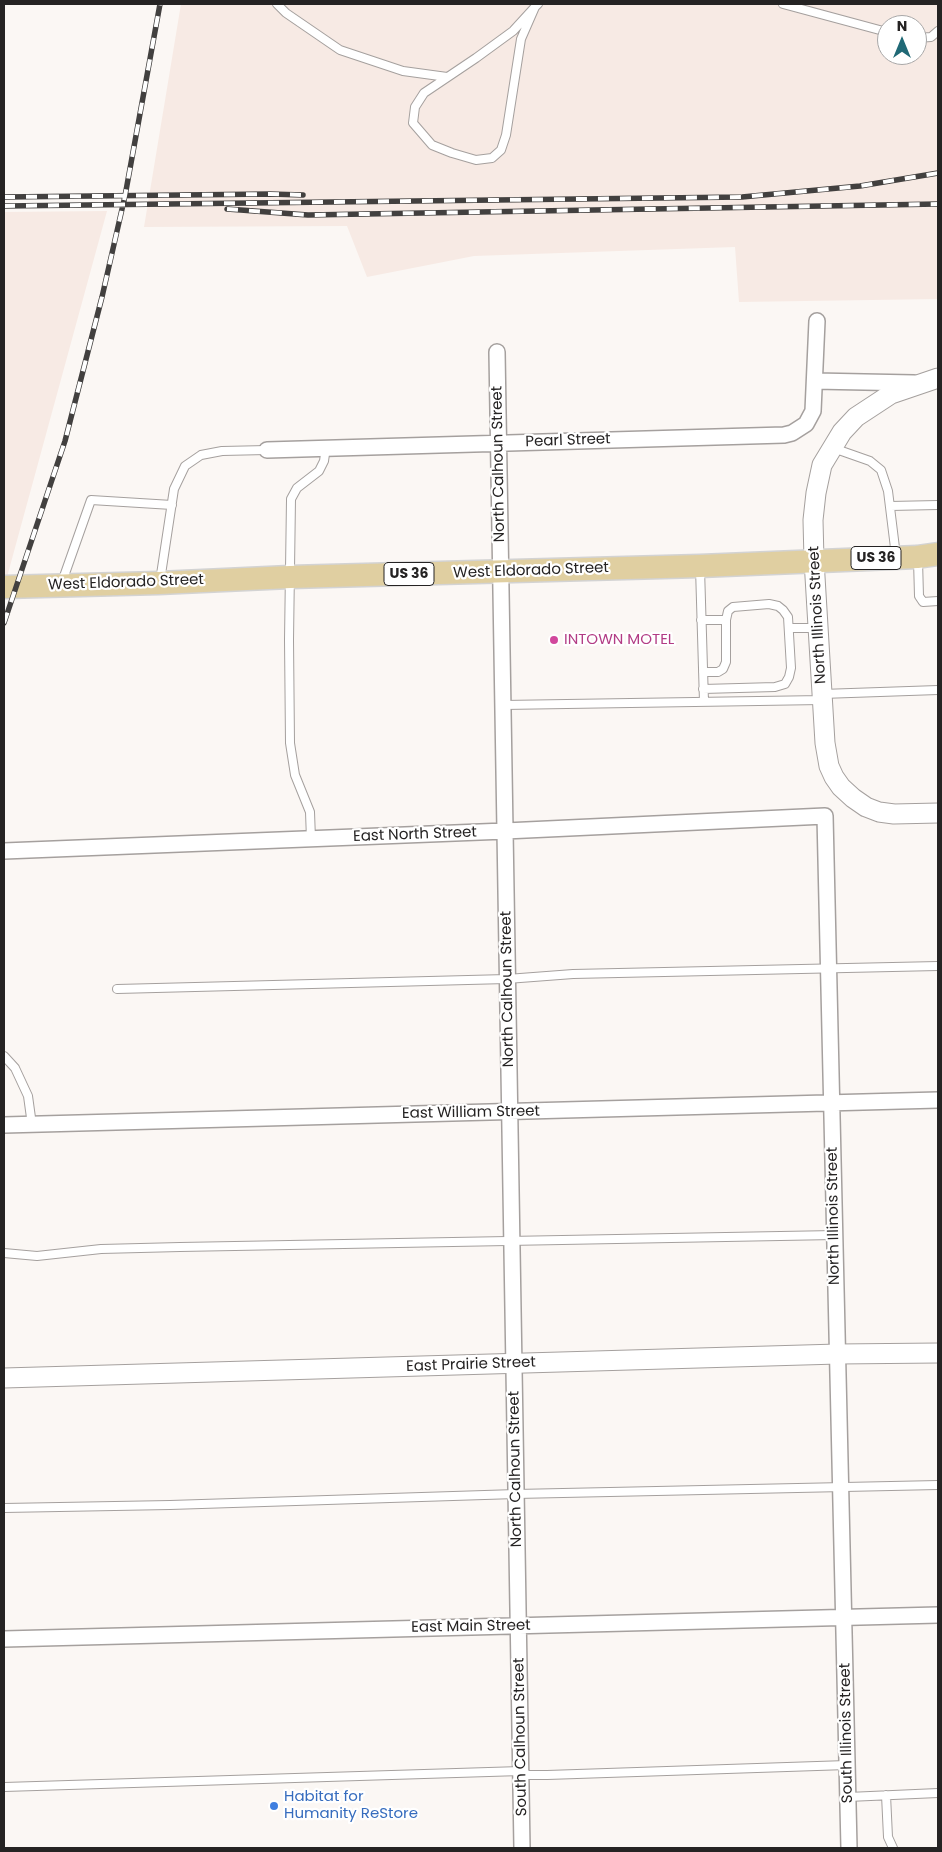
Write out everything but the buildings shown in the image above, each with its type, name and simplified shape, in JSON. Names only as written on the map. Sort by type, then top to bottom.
[{"type":"main road","name":"West Eldorado Street","points":[[4,587],[700,566],[917,556]]},
{"type":"street","points":[[817,321],[815,381],[918,383]]},
{"type":"street","name":"North Calhoun Street","points":[[497,352],[519,1626]]},
{"type":"street","name":"North Illinois Street","points":[[938,378],[918,383],[891,394],[856,417],[842,432],[822,465],[813,520],[825,744],[829,766],[841,787],[866,807],[879,812],[894,814],[938,813]]},
{"type":"street","name":"Pearl Street","points":[[267,450],[784,435],[792,433],[806,424],[811,417],[815,404],[815,381]]},
{"type":"street","name":"North Illinois Street","points":[[825,816],[844,1617]]},
{"type":"street","name":"East North Street","points":[[4,851],[825,816]]},
{"type":"street","name":"East William Street","points":[[4,1125],[938,1100]]},
{"type":"street","name":"East Prairie Street","points":[[4,1378],[938,1352]]},
{"type":"street","name":"East Main Street","points":[[4,1639],[938,1615]]},
{"type":"street","name":"South Illinois Street","points":[[844,1617],[849,1848]]},
{"type":"street","name":"South Calhoun Street","points":[[519,1626],[522,1848]]},
{"type":"lane","points":[[277,4],[340,50],[403,71],[447,77]]},
{"type":"lane","points":[[783,4],[877,29]]},
{"type":"lane","points":[[536,5],[521,39],[506,135],[501,150],[492,158],[476,160],[452,154],[432,144],[413,123],[416,107],[424,93],[513,30],[536,5]]},
{"type":"lane","points":[[927,37],[931,37],[938,30]]},
{"type":"lane","points":[[311,839],[310,812],[295,775],[290,743],[291,499],[297,488],[318,471],[324,461],[326,447]]},
{"type":"lane","points":[[831,448],[862,457],[876,464],[881,470],[890,506],[917,556],[919,596],[923,602],[938,602]]},
{"type":"lane","points":[[159,583],[174,489],[185,466],[201,455],[222,451],[267,450]]},
{"type":"lane","points":[[61,585],[91,500],[172,505]]},
{"type":"lane","points":[[890,506],[938,505]]},
{"type":"lane","points":[[700,566],[704,702]]},
{"type":"lane","points":[[703,672],[718,672],[723,669],[726,662],[726,620],[728,611],[733,607],[769,604],[778,606],[788,617],[791,668],[790,677],[785,684],[775,687],[703,689]]},
{"type":"lane","points":[[701,620],[726,620]]},
{"type":"lane","points":[[789,628],[818,628]]},
{"type":"lane","points":[[503,705],[704,702],[938,690]]},
{"type":"lane","points":[[117,989],[508,979],[573,974],[938,966]]},
{"type":"lane","points":[[4,1056],[15,1068],[28,1096],[32,1125]]},
{"type":"lane","points":[[4,1253],[37,1256],[101,1249],[835,1235]]},
{"type":"lane","points":[[4,1508],[938,1485]]},
{"type":"lane","points":[[4,1787],[521,1771],[528,1775],[547,1775],[847,1765]]},
{"type":"lane","points":[[848,1798],[938,1792]]},
{"type":"lane","points":[[886,1795],[888,1837],[894,1848]]},
{"type":"shaded area","points":[[181,4],[938,4],[938,299],[739,302],[735,247],[474,256],[367,277],[347,226],[144,227]]},
{"type":"shaded area","points":[[107,211],[4,588],[4,212]]},
{"type":"railway","points":[[4,623],[65,441],[102,297],[125,196],[160,4]]},
{"type":"railway","points":[[4,206],[742,197],[860,186],[938,173]]},
{"type":"railway","points":[[4,197],[303,195]]},
{"type":"railway","points":[[227,209],[308,215],[938,204]]},
{"type":"place","name":"INTOWN MOTEL","points":[[554,640]]},
{"type":"place","name":"Habitat for Humanity ReStore","points":[[274,1806]]}]
